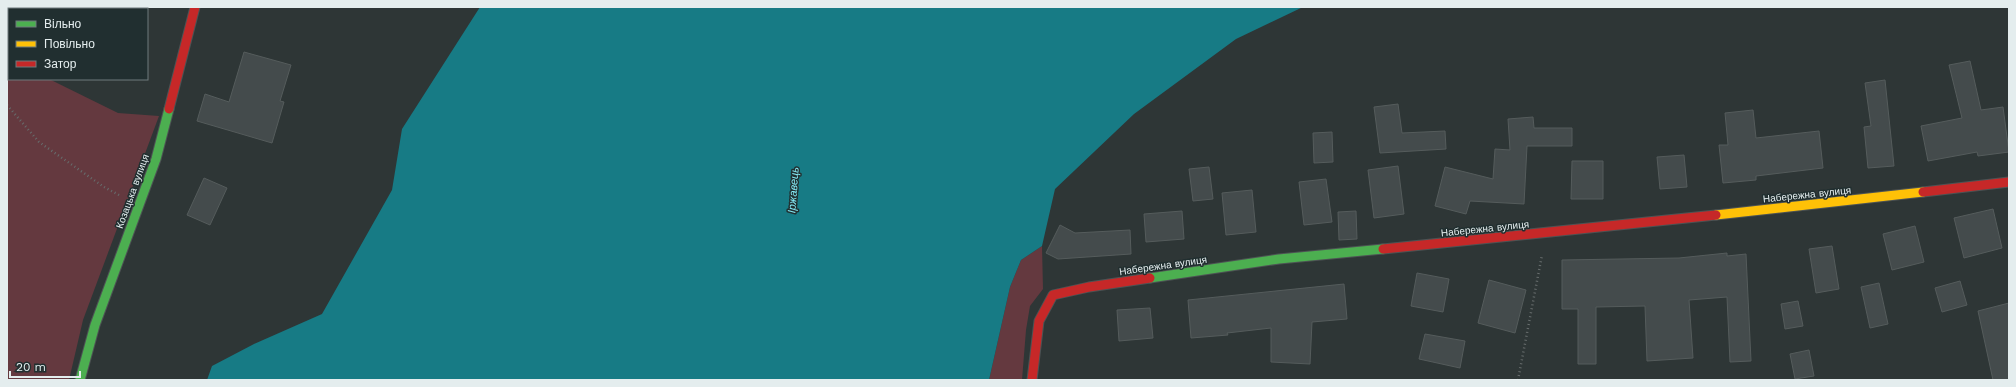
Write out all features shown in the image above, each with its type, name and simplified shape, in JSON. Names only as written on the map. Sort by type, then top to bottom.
[{"type":"street","name":"Козацька вулиця","points":[[80,380],[95,325],[156,159],[195,7]]},
{"type":"street","name":"Набережна вулиця","points":[[1032,380],[1039,321],[1053,295],[1089,287],[1279,259],[1547,233],[2009,182]]},
{"type":"path","points":[[7,105],[39,142],[104,187],[139,204]]},
{"type":"path","points":[[1518,380],[1547,233]]},
{"type":"shaded area","points":[[7,59],[8,80],[51,80],[118,113],[159,116],[83,320],[69,380],[7,380]]},
{"type":"shaded area","points":[[1042,246],[1043,289],[1030,306],[1026,330],[1022,380],[989,380],[1010,287],[1021,260]]},
{"type":"water","name":"Іржавець","points":[[480,7],[1303,7],[1236,39],[1134,114],[1055,189],[1042,246],[1021,260],[1010,287],[989,380],[207,380],[212,366],[254,344],[322,314],[392,190],[402,129]]},
{"type":"building","points":[[244,52],[291,65],[280,101],[284,102],[272,143],[197,121],[205,94],[229,102]]},
{"type":"building","points":[[1970,61],[1981,110],[2003,107],[2009,152],[1978,156],[1977,152],[1928,161],[1921,126],[1962,118],[1949,65]]},
{"type":"building","points":[[1885,80],[1894,166],[1868,168],[1864,127],[1871,126],[1865,83]]},
{"type":"building","points":[[1398,104],[1402,133],[1445,131],[1446,149],[1380,153],[1374,107]]},
{"type":"building","points":[[1753,110],[1756,138],[1819,131],[1823,168],[1756,176],[1756,180],[1723,183],[1719,145],[1728,145],[1725,113]]},
{"type":"building","points":[[1533,117],[1534,128],[1572,128],[1572,146],[1527,146],[1524,204],[1470,201],[1466,214],[1435,206],[1445,167],[1493,179],[1495,149],[1510,150],[1508,119]]},
{"type":"building","points":[[1332,132],[1333,162],[1314,163],[1313,133]]},
{"type":"building","points":[[1684,155],[1687,187],[1660,189],[1657,157]]},
{"type":"building","points":[[1572,161],[1603,161],[1603,199],[1571,199]]},
{"type":"building","points":[[1398,166],[1404,214],[1374,218],[1368,170]]},
{"type":"building","points":[[1209,167],[1213,199],[1193,201],[1189,169]]},
{"type":"building","points":[[204,178],[227,188],[210,225],[187,215]]},
{"type":"building","points":[[1326,179],[1332,222],[1304,225],[1299,182]]},
{"type":"building","points":[[1252,190],[1256,232],[1226,235],[1222,193]]},
{"type":"building","points":[[1993,209],[2002,248],[1964,258],[1954,218]]},
{"type":"building","points":[[1182,211],[1184,239],[1146,242],[1144,214]]},
{"type":"building","points":[[1356,211],[1357,239],[1339,240],[1338,212]]},
{"type":"building","points":[[1060,225],[1075,233],[1130,230],[1131,254],[1058,259],[1046,253]]},
{"type":"building","points":[[1915,226],[1924,262],[1892,270],[1883,234]]},
{"type":"building","points":[[1832,246],[1839,289],[1816,293],[1809,249]]},
{"type":"building","points":[[1727,253],[1727,256],[1746,254],[1751,361],[1730,362],[1727,297],[1689,300],[1693,358],[1647,361],[1645,306],[1596,307],[1596,364],[1578,364],[1578,309],[1562,309],[1562,260],[1679,258]]},
{"type":"building","points":[[1417,273],[1449,279],[1443,312],[1411,306]]},
{"type":"building","points":[[1489,280],[1526,290],[1515,333],[1478,323]]},
{"type":"building","points":[[1960,281],[1967,305],[1942,312],[1935,288]]},
{"type":"building","points":[[1879,283],[1888,324],[1870,328],[1861,287]]},
{"type":"building","points":[[1344,284],[1347,319],[1312,322],[1310,364],[1271,362],[1271,328],[1227,333],[1228,335],[1191,338],[1188,300]]},
{"type":"building","points":[[1798,301],[1803,326],[1785,329],[1781,304]]},
{"type":"building","points":[[2009,303],[2009,380],[1993,380],[1978,311]]},
{"type":"building","points":[[1150,308],[1153,338],[1119,341],[1117,310]]},
{"type":"building","points":[[1425,334],[1465,341],[1460,368],[1419,359]]},
{"type":"building","points":[[1809,350],[1814,376],[1795,379],[1790,354]]},
{"type":"traffic: fast","points":[[80,380],[95,325],[156,159],[169,109]]},
{"type":"traffic: fast","points":[[1150,278],[1279,259],[1383,249]]},
{"type":"traffic: slow","points":[[1716,215],[1923,192]]},
{"type":"traffic: jam","points":[[169,109],[195,7]]},
{"type":"traffic: jam","points":[[1923,192],[2009,182]]},
{"type":"traffic: jam","points":[[1383,249],[1716,215]]},
{"type":"traffic: jam","points":[[1032,380],[1039,321],[1053,295],[1089,287],[1150,278]]}]
